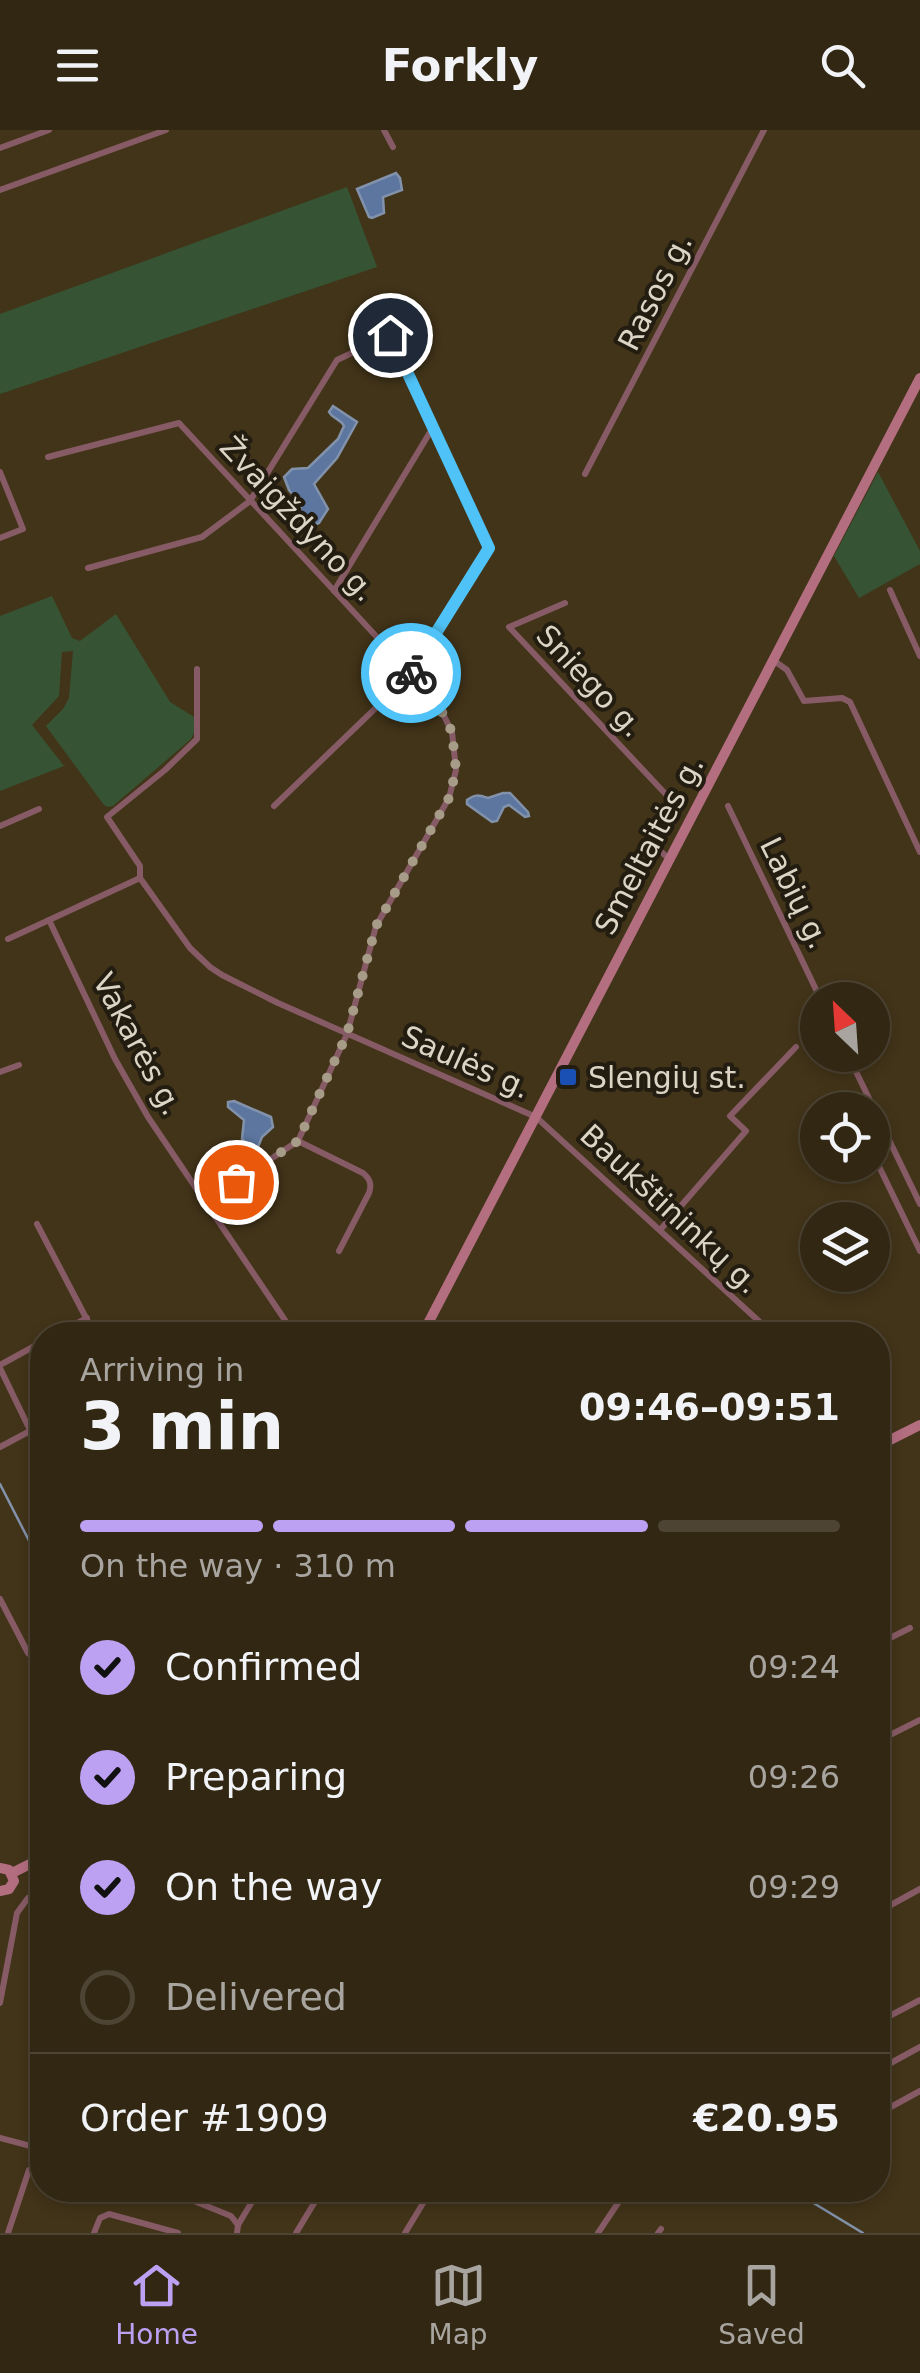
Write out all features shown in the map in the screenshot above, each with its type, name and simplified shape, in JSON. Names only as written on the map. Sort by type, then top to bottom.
[{"type":"main road","name":"Smeltaitės g.","points":[[429,1322],[917,394],[920,378]]},
{"type":"main road","points":[[890,1437],[920,1425]]},
{"type":"main road","points":[[12,1873],[30,1864]]},
{"type":"main road","points":[[0,1868],[12,1873],[14,1882],[0,1892]]},
{"type":"street","points":[[0,148],[48,130]]},
{"type":"street","points":[[0,190],[166,130]]},
{"type":"street","points":[[384,130],[393,148]]},
{"type":"street","name":"Rasos g.","points":[[586,474],[764,130]]},
{"type":"street","points":[[88,568],[202,538],[250,501],[337,360],[390,335],[489,548],[411,674],[274,806]]},
{"type":"street","name":"Žvaigždyno g.","points":[[48,458],[178,423],[438,704],[452,732],[456,770],[449,798],[376,926],[347,1034],[298,1141]]},
{"type":"street","points":[[334,590],[432,428]]},
{"type":"street","points":[[0,472],[23,528],[0,538]]},
{"type":"street","points":[[890,590],[920,656]]},
{"type":"street","name":"Sniego g.","points":[[565,603],[510,628],[674,803],[654,845],[670,860]]},
{"type":"street","points":[[774,660],[788,670],[804,701],[842,698],[850,702],[920,852]]},
{"type":"street","name":"Saulės g.","points":[[197,669],[196,739],[107,817],[140,866],[140,878],[182,937],[210,968],[266,998],[536,1117]]},
{"type":"street","name":"Labių g.","points":[[728,806],[812,982]]},
{"type":"street","points":[[0,826],[40,809]]},
{"type":"street","points":[[8,938],[140,878]]},
{"type":"street","name":"Vakarės g.","points":[[49,920],[148,1117],[286,1322]]},
{"type":"street","points":[[660,1230],[746,1131],[730,1116],[796,1047]]},
{"type":"street","points":[[0,1072],[19,1065]]},
{"type":"street","points":[[856,1072],[920,1204]]},
{"type":"street","name":"Baukštininkų g.","points":[[536,1117],[760,1322]]},
{"type":"street","points":[[206,1202],[298,1141],[363,1173],[370,1181],[369,1193],[340,1251]]},
{"type":"street","points":[[886,1182],[920,1252]]},
{"type":"street","points":[[37,1224],[89,1322]]},
{"type":"street","points":[[79,1322],[87,1318]]},
{"type":"street","points":[[0,1447],[30,1431],[0,1366],[30,1349]]},
{"type":"street","points":[[0,1599],[30,1655]]},
{"type":"street","points":[[890,1638],[910,1628]]},
{"type":"street","points":[[890,1735],[920,1720]]},
{"type":"street","points":[[890,1905],[920,1889]]},
{"type":"street","points":[[0,2003],[17,1913],[30,1897]]},
{"type":"street","points":[[890,2016],[920,2000]]},
{"type":"street","points":[[890,2063],[920,2047]]},
{"type":"street","points":[[890,2107],[920,2091]]},
{"type":"street","points":[[0,2138],[30,2146]]},
{"type":"street","points":[[8,2233],[29,2170]]},
{"type":"street","points":[[197,2202],[231,2216],[237,2229]]},
{"type":"street","points":[[237,2229],[252,2202]]},
{"type":"street","points":[[296,2233],[315,2202]]},
{"type":"street","points":[[405,2233],[424,2202]]},
{"type":"street","points":[[598,2233],[619,2202]]},
{"type":"street","points":[[94,2233],[100,2218],[110,2214],[178,2233]]},
{"type":"green space","points":[[347,187],[377,267],[0,394],[0,314]]},
{"type":"green space","points":[[878,472],[920,551],[920,564],[859,598],[834,556]]},
{"type":"green space","points":[[52,596],[72,638],[80,641],[116,614],[170,702],[194,717],[191,739],[113,806],[104,805],[46,726],[69,698],[73,651],[62,652],[59,696],[32,725],[64,766],[0,791],[0,616]]},
{"type":"water","points":[[396,173],[402,190],[383,197],[384,213],[369,217],[357,189]]},
{"type":"water","points":[[333,406],[357,422],[337,458],[314,484],[328,509],[319,523],[306,528],[299,519],[301,504],[284,477],[292,469],[308,468],[338,439],[344,426],[329,412]]},
{"type":"water","points":[[510,793],[529,816],[509,805],[492,822],[467,804],[475,796],[488,798]]},
{"type":"water","points":[[228,1102],[271,1117],[273,1127],[258,1147],[242,1139],[244,1120],[228,1107]]},
{"type":"waterway","points":[[0,1484],[30,1543]]},
{"type":"waterway","points":[[812,2202],[863,2233]]},
{"type":"way so far","points":[[236,1182],[298,1141],[347,1034],[376,926],[455,781],[452,732],[438,704],[411,673]]},
{"type":"place","name":"Slengių st.","points":[[568,1077]]},
{"type":"route","points":[[390,335],[489,548],[411,673]]}]
